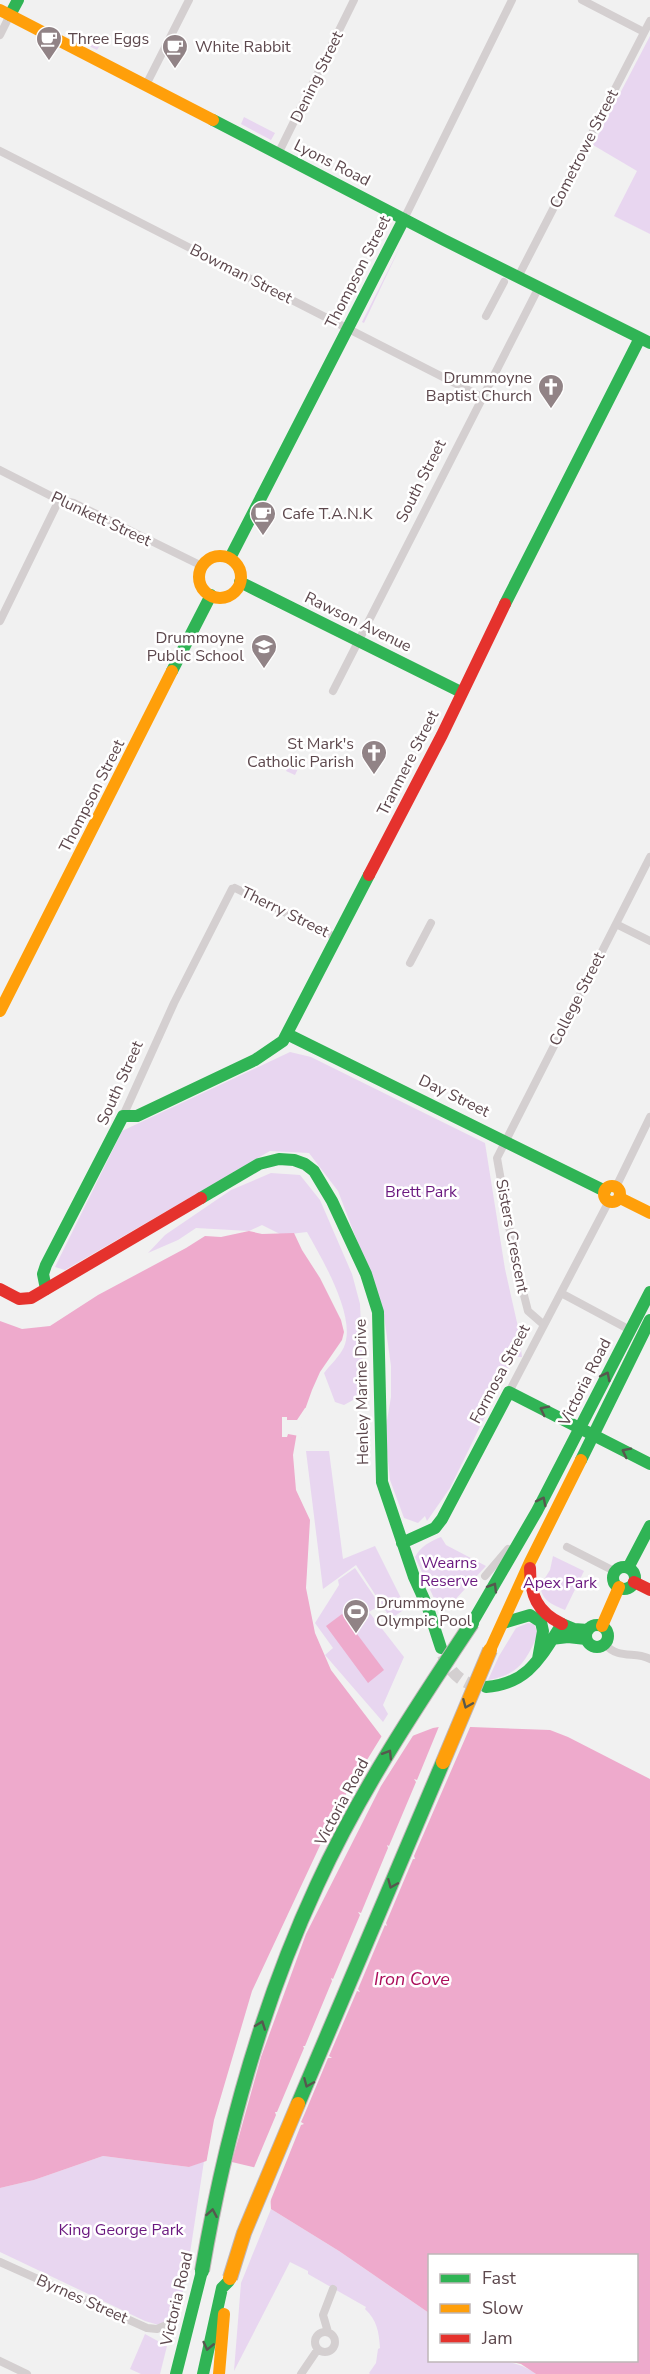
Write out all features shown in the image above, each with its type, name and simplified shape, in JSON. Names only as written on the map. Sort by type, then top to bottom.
[{"type":"main road","points":[[5,13],[18,0]]},
{"type":"main road","name":"Lyons Road","points":[[5,13],[645,341]]},
{"type":"main road","name":"Thompson Street","points":[[230,558],[404,219]]},
{"type":"main road","name":"Tranmere Street","points":[[123,1116],[137,1116],[255,1060],[279,1045],[287,1034],[335,937],[442,735],[461,692],[645,341]]},
{"type":"main road","points":[[217,556],[230,558],[239,568],[238,588],[229,596],[211,595],[205,591],[200,579],[199,565],[217,556]]},
{"type":"main road","name":"Rawson Avenue","points":[[240,582],[461,692]]},
{"type":"main road","name":"Thompson Street","points":[[0,1011],[211,595]]},
{"type":"main road","name":"Day Street","points":[[287,1034],[650,1213]]},
{"type":"main road","name":"South Street","points":[[46,1290],[44,1274],[46,1265],[123,1116]]},
{"type":"main road","name":"Henley Marine Drive","points":[[0,1289],[23,1299],[31,1298],[259,1164],[286,1159],[305,1164],[314,1171],[332,1201],[366,1274],[378,1312],[381,1474],[402,1544],[428,1608],[441,1648]]},
{"type":"main road","name":"Victoria Road","points":[[176,2374],[201,2276],[230,2130],[257,2035],[287,1953],[336,1846],[374,1776],[472,1623],[537,1511],[650,1292]]},
{"type":"main road","name":"Victoria Road","points":[[219,2374],[223,2323],[230,2280],[244,2233],[490,1650],[530,1562],[649,1325]]},
{"type":"main road","points":[[509,1392],[650,1464]]},
{"type":"main road","name":"Formosa Street","points":[[402,1544],[435,1528],[442,1519],[509,1392]]},
{"type":"main road","points":[[634,1582],[628,1588],[619,1587],[613,1579],[622,1570],[650,1526]]},
{"type":"main road","points":[[530,1562],[529,1588],[532,1597],[544,1613],[574,1629],[592,1632]]},
{"type":"main road","points":[[622,1570],[633,1572],[634,1582]]},
{"type":"main road","points":[[634,1582],[650,1590]]},
{"type":"main road","points":[[592,1632],[619,1587]]},
{"type":"main road","points":[[503,1623],[530,1615],[541,1622],[543,1635],[538,1648],[538,1659]]},
{"type":"main road","points":[[486,1687],[495,1688],[515,1682],[524,1676],[562,1624]]},
{"type":"main road","points":[[551,1640],[606,1630],[608,1636],[604,1644]]},
{"type":"main road","points":[[186,2374],[203,2291],[201,2276]]},
{"type":"main road","points":[[203,2374],[222,2288],[230,2280]]},
{"type":"street","points":[[146,85],[189,0]]},
{"type":"street","name":"Dening Street","points":[[278,154],[354,0]]},
{"type":"street","name":"Thompson Street","points":[[404,219],[512,0]]},
{"type":"street","points":[[582,0],[645,32]]},
{"type":"street","points":[[0,36],[5,13]]},
{"type":"street","name":"Cometrowe Street","points":[[518,277],[650,21]]},
{"type":"street","name":"Bowman Street","points":[[0,151],[482,397]]},
{"type":"street","points":[[486,316],[504,282]]},
{"type":"street","name":"South Street","points":[[333,690],[539,287]]},
{"type":"street","name":"Plunkett Street","points":[[0,470],[59,500],[74,503],[199,565]]},
{"type":"street","points":[[0,621],[59,500]]},
{"type":"street","name":"College Street","points":[[504,1140],[650,857]]},
{"type":"street","name":"South Street","points":[[123,1116],[174,1003],[234,889]]},
{"type":"street","name":"Therry Street","points":[[234,889],[335,937]]},
{"type":"street","points":[[410,963],[431,923]]},
{"type":"street","points":[[616,924],[650,941]]},
{"type":"street","name":"Formosa Street","points":[[509,1392],[650,1117]]},
{"type":"street","name":"Sisters Crescent","points":[[504,1140],[497,1158],[514,1260],[528,1311],[544,1325]]},
{"type":"street","points":[[561,1293],[630,1330]]},
{"type":"street","points":[[567,1547],[622,1570]]},
{"type":"street","points":[[485,1576],[510,1548]]},
{"type":"street","points":[[604,1644],[620,1654],[643,1656],[650,1659]]},
{"type":"street","name":"Byrnes Street","points":[[0,2262],[147,2328],[157,2330],[164,2326]]},
{"type":"street","points":[[328,2332],[321,2332],[316,2337],[315,2343],[318,2349],[328,2352],[335,2345],[335,2338],[328,2332],[323,2315],[333,2289]]},
{"type":"street","points":[[301,2374],[318,2349]]},
{"type":"street","points":[[0,2361],[27,2374]]},
{"type":"green space","points":[[76,33],[100,45],[97,50],[73,38]]},
{"type":"green space","points":[[650,36],[650,234],[614,216],[637,171],[593,145]]},
{"type":"green space","points":[[244,117],[275,133],[271,140],[241,124]]},
{"type":"green space","points":[[401,245],[364,323],[362,322]]},
{"type":"green space","points":[[294,755],[303,758],[295,775],[286,771]]},
{"type":"green space","name":"Brett Park","points":[[290,1052],[311,1057],[485,1143],[522,1357],[514,1357],[450,1488],[427,1521],[425,1516],[418,1523],[404,1518],[390,1480],[385,1432],[391,1397],[391,1366],[383,1309],[338,1191],[309,1153],[270,1151],[65,1270],[55,1267],[122,1131]]},
{"type":"green space","points":[[271,1173],[300,1175],[320,1200],[352,1274],[360,1304],[364,1394],[344,1405],[335,1402],[324,1373],[344,1347],[347,1335],[346,1320],[336,1288],[307,1232],[282,1235],[262,1225],[249,1231],[196,1228],[178,1240],[148,1253],[165,1235],[231,1190]]},
{"type":"green space","points":[[306,1451],[329,1451],[343,1559],[375,1546],[406,1608],[391,1619],[356,1565],[323,1589]]},
{"type":"green space","name":"Wearns Reserve","points":[[441,1537],[446,1545],[486,1566],[443,1613],[415,1557],[426,1545]]},
{"type":"green space","name":"Apex Park","points":[[553,1556],[584,1571],[565,1610],[552,1604],[541,1591],[540,1586],[550,1570]]},
{"type":"green space","name":"Drummoyne Olympic Pool","points":[[355,1568],[380,1605],[369,1612],[404,1657],[383,1705],[388,1714],[383,1722],[325,1655],[333,1648],[315,1623],[339,1585],[338,1580]]},
{"type":"green space","points":[[528,1623],[534,1624],[538,1634],[525,1659],[507,1675],[488,1680],[516,1628]]},
{"type":"green space","name":"King George Park","points":[[103,2156],[189,2167],[204,2161],[185,2286],[172,2320],[172,2326],[169,2328],[145,2321],[0,2252],[0,2188],[34,2180]]},
{"type":"green space","points":[[271,2209],[339,2251],[428,2312],[428,2362],[508,2362],[525,2367],[536,2374],[370,2374],[380,2348],[377,2327],[365,2309],[366,2307],[290,2262],[234,2371],[241,2283]]},
{"type":"green space","points":[[145,2334],[167,2346],[160,2374],[141,2374],[130,2369]]},
{"type":"water","name":"Iron Cove","points":[[249,1231],[262,1234],[294,1233],[341,1320],[344,1332],[342,1340],[320,1372],[297,1432],[293,1455],[296,1490],[310,1520],[306,1588],[315,1633],[331,1670],[382,1737],[399,1741],[433,1728],[445,1726],[550,1730],[650,1779],[650,2374],[536,2374],[521,2364],[512,2362],[638,2362],[638,2254],[428,2254],[428,2312],[339,2251],[271,2209],[269,2171],[215,2158],[189,2167],[103,2156],[34,2180],[0,2188],[0,1321],[22,1329],[50,1326],[98,1295],[205,1236],[221,1237]]},
{"type":"water","points":[[342,1614],[384,1670],[368,1683],[326,1626]]},
{"type":"pier","points":[[305,1408],[308,1408],[299,1436],[288,1434],[287,1437],[282,1437],[282,1417],[287,1417],[287,1420],[297,1420]]},
{"type":"pier","points":[[440,1724],[471,1725],[386,1923],[387,1926],[385,1925],[358,1989],[360,1992],[357,1991],[329,2056],[332,2058],[328,2058],[301,2122],[304,2124],[301,2125],[268,2207],[266,2174],[253,2170],[276,2115],[275,2112],[277,2112],[332,1981],[331,1978],[333,1979],[360,1915],[358,1912],[361,1913],[388,1848],[387,1845],[389,1846],[416,1782],[414,1779],[417,1780]]},
{"type":"pier","points":[[416,1731],[381,1786],[306,1934],[261,2057],[231,2165],[215,2161],[206,2164],[214,2120],[252,1991],[338,1807],[383,1734],[390,1738],[398,1738]]},
{"type":"tunnel","points":[[443,1655],[458,1677],[463,1681],[483,1687]]},
{"type":"traffic: fast","points":[[10,15],[18,0]]},
{"type":"traffic: fast","points":[[213,120],[444,240],[650,343]]},
{"type":"traffic: fast","points":[[230,558],[404,219]]},
{"type":"traffic: fast","points":[[505,604],[640,338]]},
{"type":"traffic: fast","points":[[240,582],[461,692]]},
{"type":"traffic: fast","points":[[172,671],[211,595]]},
{"type":"traffic: fast","points":[[46,1289],[43,1274],[46,1265],[123,1116],[137,1116],[255,1060],[283,1041],[369,875]]},
{"type":"traffic: fast","points":[[287,1034],[605,1191]]},
{"type":"traffic: fast","points":[[201,1198],[259,1164],[279,1159],[294,1160],[314,1171],[332,1201],[366,1274],[378,1312],[382,1482],[441,1648]]},
{"type":"traffic: fast","points":[[472,1623],[537,1511],[650,1292]]},
{"type":"traffic: fast","points":[[581,1460],[650,1320]]},
{"type":"traffic: fast","points":[[402,1543],[435,1528],[442,1519],[509,1392],[650,1464]]},
{"type":"traffic: fast","points":[[628,1568],[650,1526]]},
{"type":"traffic: fast","points":[[624,1567],[632,1570],[635,1578],[632,1586],[624,1589],[616,1586],[613,1578],[616,1570],[624,1567]]},
{"type":"traffic: fast","points":[[503,1623],[530,1615],[541,1622],[543,1631],[538,1659]]},
{"type":"traffic: fast","points":[[202,2271],[233,2122],[278,1978],[297,1931],[351,1817],[409,1719],[472,1623]]},
{"type":"traffic: fast","points":[[486,1687],[501,1685],[523,1674],[540,1657],[562,1624],[574,1629],[588,1630]]},
{"type":"traffic: fast","points":[[597,1625],[605,1628],[608,1636],[605,1644],[597,1647],[589,1644],[586,1636],[589,1628],[597,1625]]},
{"type":"traffic: fast","points":[[551,1639],[568,1637],[586,1639]]},
{"type":"traffic: fast","points":[[298,2104],[443,1762]]},
{"type":"traffic: fast","points":[[176,2374],[202,2271]]},
{"type":"traffic: fast","points":[[203,2374],[222,2288],[229,2281]]},
{"type":"traffic: slow","points":[[0,10],[213,120]]},
{"type":"traffic: slow","points":[[220,556],[235,562],[241,577],[235,592],[220,598],[205,592],[199,577],[205,562],[220,556]]},
{"type":"traffic: slow","points":[[0,1011],[172,671]]},
{"type":"traffic: slow","points":[[612,1186],[618,1188],[620,1194],[618,1200],[612,1202],[606,1200],[604,1194],[606,1188],[612,1186]]},
{"type":"traffic: slow","points":[[620,1198],[650,1213]]},
{"type":"traffic: slow","points":[[490,1650],[530,1562],[581,1460]]},
{"type":"traffic: slow","points":[[602,1626],[619,1587]]},
{"type":"traffic: slow","points":[[443,1762],[490,1650]]},
{"type":"traffic: slow","points":[[230,2278],[244,2233],[298,2104]]},
{"type":"traffic: slow","points":[[219,2374],[224,2314]]},
{"type":"traffic: jam","points":[[369,875],[442,735],[505,604]]},
{"type":"traffic: jam","points":[[0,1289],[19,1299],[31,1298],[201,1198]]},
{"type":"traffic: jam","points":[[530,1568],[531,1586],[537,1602],[546,1614],[562,1624]]},
{"type":"traffic: jam","points":[[634,1582],[650,1590]]},
{"type":"place","name":"Three Eggs","points":[[49,62]]},
{"type":"place","name":"White Rabbit","points":[[175,70]]},
{"type":"place","name":"Drummoyne Baptist Church","points":[[551,410]]},
{"type":"place","name":"Cafe T.A.N.K","points":[[263,537]]},
{"type":"place","name":"Drummoyne Public School","points":[[264,670]]},
{"type":"place","name":"St Mark's Catholic Parish","points":[[374,776]]},
{"type":"place","name":"Drummoyne Olympic Pool","points":[[356,1635]]}]
